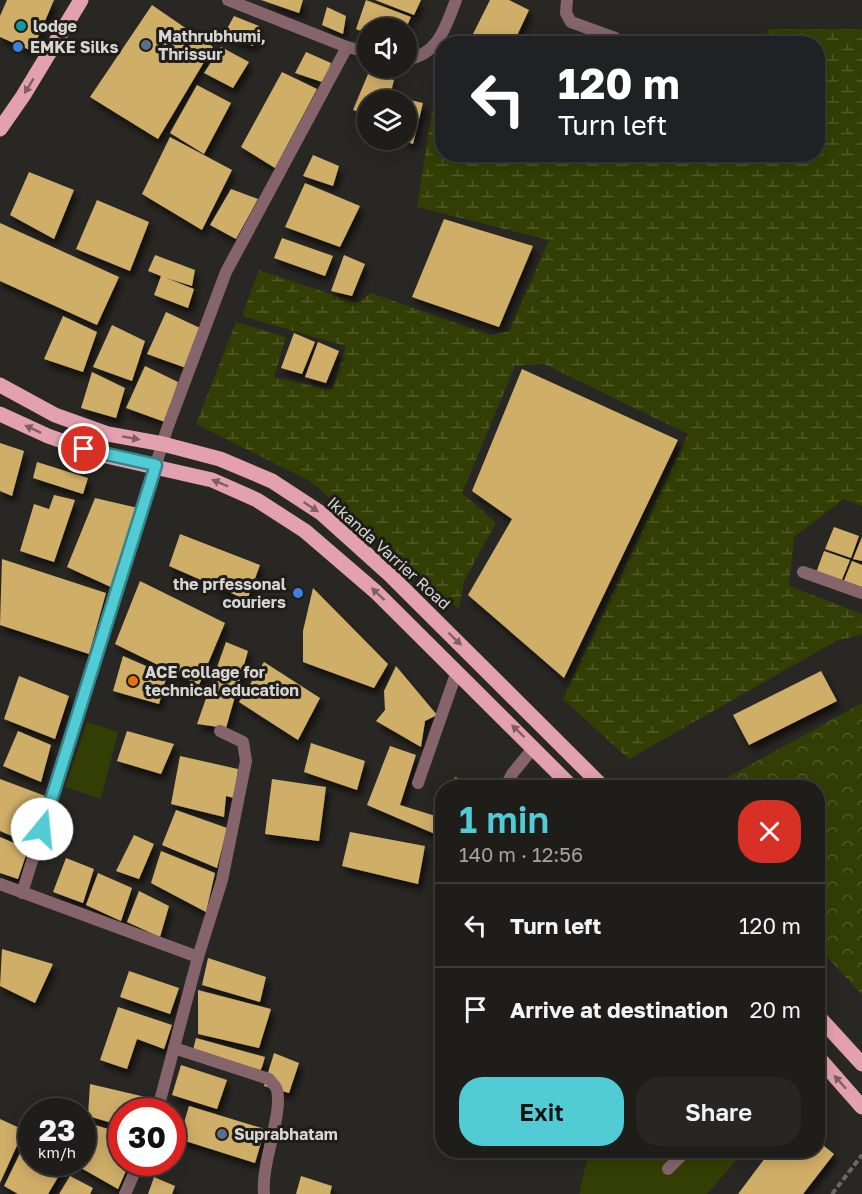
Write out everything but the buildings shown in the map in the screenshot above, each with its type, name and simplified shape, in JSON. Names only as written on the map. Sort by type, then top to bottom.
[{"type":"main road","points":[[0,129],[23,96],[81,0]]},
{"type":"main road","name":"Ikkanda Varrier Road","points":[[0,385],[55,415],[108,434],[163,444],[220,459],[272,481],[321,513],[390,575],[596,780]]},
{"type":"main road","points":[[0,414],[48,436],[102,455],[156,465],[212,480],[257,500],[305,531],[376,592],[565,780]]},
{"type":"main road","points":[[825,1024],[862,1064]]},
{"type":"main road","points":[[825,1065],[862,1107]]},
{"type":"street","points":[[228,0],[357,49]]},
{"type":"street","points":[[441,36],[456,0]]},
{"type":"street","points":[[567,0],[566,13],[571,22],[610,36]]},
{"type":"street","points":[[417,58],[423,57],[435,44]]},
{"type":"street","points":[[22,893],[156,465],[226,272],[347,47]]},
{"type":"street","points":[[803,572],[862,593]]},
{"type":"street","points":[[418,783],[457,671]]},
{"type":"street","points":[[161,1098],[198,957],[222,880],[246,761],[243,742],[220,731]]},
{"type":"street","points":[[509,780],[534,747]]},
{"type":"street","points":[[0,884],[198,957]]},
{"type":"street","points":[[174,1048],[269,1079],[276,1088],[278,1101],[262,1179],[264,1194]]},
{"type":"street","points":[[668,1169],[679,1158]]},
{"type":"street","points":[[125,1194],[133,1176]]},
{"type":"path","points":[[831,1194],[862,1155]]},
{"type":"green space","points":[[768,29],[862,29],[862,506],[844,499],[794,537],[789,586],[862,614],[862,634],[836,641],[629,759],[563,699],[688,434],[544,364],[515,366],[462,493],[496,523],[464,581],[459,609],[310,481],[196,424],[236,322],[286,337],[274,377],[332,390],[346,346],[242,316],[259,270],[357,303],[371,293],[490,335],[509,331],[549,240],[417,207],[432,110],[435,111],[435,162],[825,162],[825,36],[766,36]]},
{"type":"green space","points":[[862,703],[862,995],[825,955],[825,780],[723,780]]},
{"type":"green space","points":[[87,722],[118,732],[101,799],[65,787]]},
{"type":"green space","points":[[587,1158],[738,1158],[707,1194],[579,1194]]},
{"type":"place","name":"lodge","points":[[21,26]]},
{"type":"place","name":"Mathrubhumi, Thrissur","points":[[146,45]]},
{"type":"place","name":"EMKE Silks","points":[[18,47]]},
{"type":"place","name":"the prfessonal couriers","points":[[298,593]]},
{"type":"place","name":"ACE collage for technical education","points":[[133,681]]},
{"type":"place","name":"Suprabhatam","points":[[222,1134]]},
{"type":"route","points":[[42,829],[156,465],[102,455],[84,449]]}]
